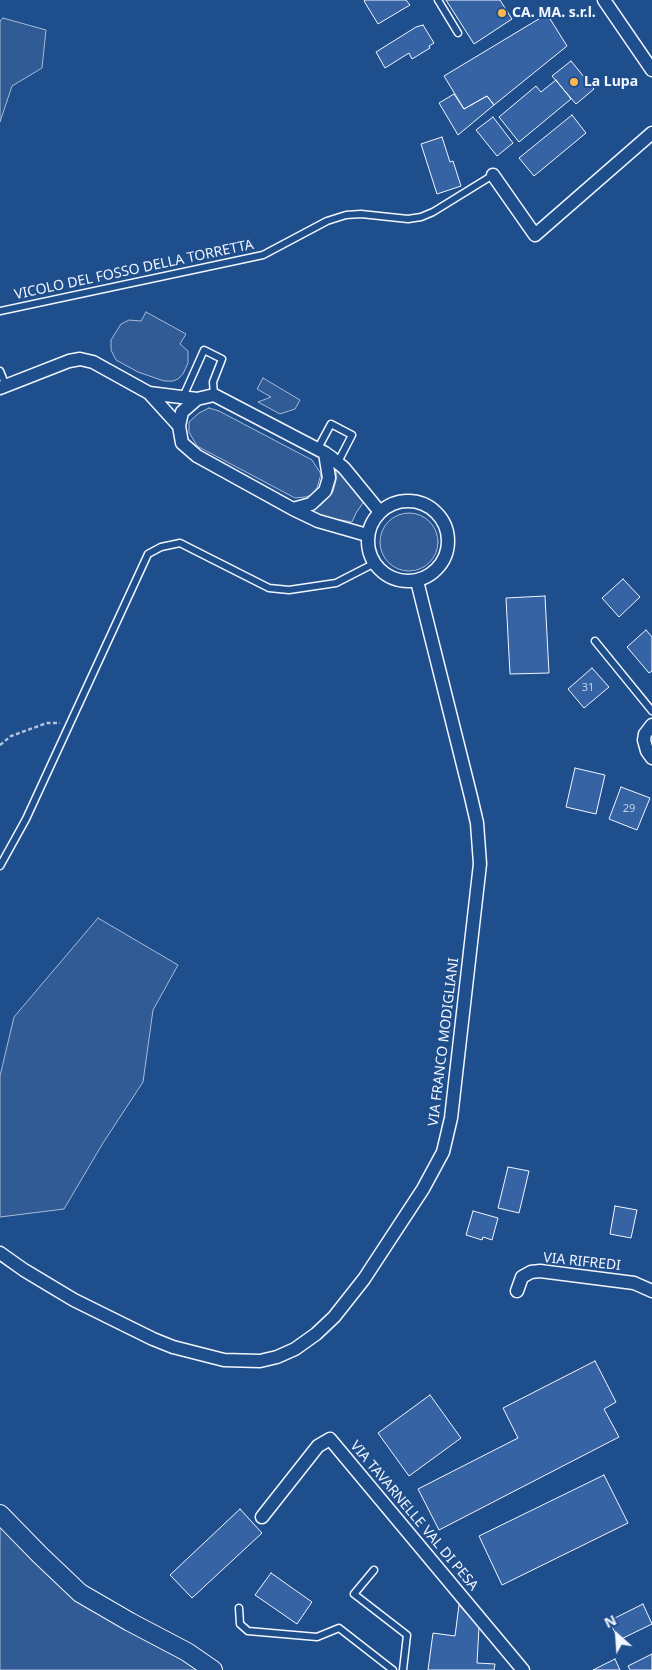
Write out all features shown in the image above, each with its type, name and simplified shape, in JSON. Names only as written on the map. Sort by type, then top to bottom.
[{"type":"street","points":[[604,0],[652,70]]},
{"type":"street","points":[[493,175],[535,235],[652,133]]},
{"type":"street","points":[[3,387],[68,361],[80,359],[93,362],[149,393],[179,426]]},
{"type":"street","points":[[149,393],[197,399],[214,394],[338,462],[380,512]]},
{"type":"street","points":[[197,399],[182,412],[179,426],[182,443],[197,456],[318,521],[367,535]]},
{"type":"street","points":[[293,509],[311,504],[325,491],[330,478],[321,452]]},
{"type":"street","points":[[404,501],[417,502],[430,507],[440,516],[446,528],[448,541],[446,554],[439,566],[429,575],[417,581],[404,582],[391,578],[373,564],[368,548],[367,535],[372,522],[380,512],[391,504],[404,501]]},
{"type":"street","name":"VIA FRANCO MODIGLIANI","points":[[0,1253],[74,1300],[158,1341],[224,1360],[260,1361],[277,1357],[295,1349],[316,1334],[334,1317],[364,1279],[423,1189],[442,1152],[451,1118],[480,864],[477,823],[417,581]]},
{"type":"street","points":[[652,725],[645,734],[644,740],[647,751],[652,758]]},
{"type":"street","name":"VIA RIFREDI","points":[[517,1291],[519,1282],[526,1274],[540,1272],[634,1283],[652,1291]]},
{"type":"street","name":"VIA TAVARNELLE VAL DI PESA","points":[[262,1517],[318,1446],[330,1439],[523,1670]]},
{"type":"street","points":[[0,1514],[80,1593],[187,1652],[213,1670]]},
{"type":"lane","points":[[438,0],[458,32]]},
{"type":"lane","name":"VICOLO DEL FOSSO DELLA TORRETTA","points":[[0,311],[263,255],[327,221],[346,215],[361,214],[408,219],[421,217],[433,212],[493,175]]},
{"type":"lane","points":[[183,397],[204,350],[222,359],[213,382],[214,394]]},
{"type":"lane","points":[[0,371],[3,387]]},
{"type":"lane","points":[[321,452],[331,424],[352,435],[338,462]]},
{"type":"lane","points":[[0,866],[18,835],[148,554],[162,547],[180,544],[270,588],[289,590],[336,583],[373,564]]},
{"type":"lane","points":[[595,641],[652,711]]},
{"type":"lane","points":[[374,1570],[354,1594],[407,1635],[403,1670]]},
{"type":"lane","points":[[239,1608],[240,1624],[248,1631],[317,1637],[339,1628],[393,1670]]},
{"type":"path","points":[[0,746],[11,736],[47,723],[70,722]]},
{"type":"shaded area","points":[[3,18],[46,30],[42,68],[12,86],[0,122],[0,21]]},
{"type":"shaded area","points":[[146,312],[186,334],[180,344],[188,351],[188,363],[183,374],[178,379],[164,381],[138,372],[116,360],[111,350],[111,340],[121,324],[129,320],[141,321]]},
{"type":"shaded area","points":[[263,378],[300,400],[295,409],[280,414],[258,402],[271,397],[257,389]]},
{"type":"shaded area","points":[[209,408],[219,411],[312,460],[321,474],[317,488],[312,495],[295,498],[197,446],[189,432],[189,422],[199,413]]},
{"type":"shaded area","points":[[334,465],[365,500],[352,522],[323,517],[308,512],[321,505],[333,492],[337,476]]},
{"type":"shaded area","points":[[409,513],[425,518],[433,526],[438,542],[433,558],[425,566],[409,571],[393,566],[385,558],[380,542],[385,526],[393,518]]},
{"type":"shaded area","points":[[98,918],[178,965],[153,1010],[143,1082],[103,1143],[64,1209],[0,1217],[0,1076],[14,1017]]},
{"type":"shaded area","points":[[0,1527],[56,1580],[202,1670],[0,1670]]},
{"type":"building","points":[[365,0],[406,0],[410,5],[378,24]]},
{"type":"building","points":[[446,0],[500,0],[512,19],[474,44]]},
{"type":"building","points":[[547,14],[567,46],[494,105],[487,96],[464,109],[444,76]]},
{"type":"building","points":[[423,25],[434,43],[429,46],[430,48],[412,59],[409,53],[385,68],[376,52],[416,27]]},
{"type":"building","points":[[571,61],[594,89],[576,104],[552,76]]},
{"type":"building","points":[[556,80],[571,99],[519,142],[499,117],[536,86],[541,92]]},
{"type":"building","points":[[454,94],[464,109],[487,96],[494,105],[458,135],[439,103]]},
{"type":"building","points":[[572,115],[586,133],[534,176],[519,158]]},
{"type":"building","points":[[493,117],[513,143],[497,156],[476,130]]},
{"type":"building","points":[[442,137],[450,162],[453,161],[461,186],[437,194],[421,144]]},
{"type":"building","points":[[623,579],[640,597],[619,617],[602,598]]},
{"type":"building","points":[[545,596],[549,673],[510,674],[506,598]]},
{"type":"building","points":[[646,630],[652,637],[652,671],[649,673],[627,647]]},
{"type":"building","points":[[592,668],[609,687],[584,708],[568,689]]},
{"type":"building","points":[[575,768],[605,775],[596,814],[566,807]]},
{"type":"building","points":[[621,787],[650,798],[637,830],[609,819]]},
{"type":"building","points":[[508,1167],[529,1171],[519,1213],[498,1208]]},
{"type":"building","points":[[615,1206],[637,1210],[631,1238],[610,1234]]},
{"type":"building","points":[[473,1211],[498,1218],[492,1240],[483,1237],[482,1240],[466,1235]]},
{"type":"building","points":[[595,1361],[616,1402],[604,1409],[619,1437],[439,1530],[418,1489],[518,1438],[503,1408]]},
{"type":"building","points":[[430,1395],[461,1438],[409,1476],[378,1433]]},
{"type":"building","points":[[604,1475],[628,1523],[502,1585],[479,1536]]},
{"type":"building","points":[[240,1509],[262,1533],[192,1598],[170,1575]]},
{"type":"building","points":[[271,1573],[312,1602],[297,1624],[255,1595]]},
{"type":"building","points":[[643,1604],[652,1624],[619,1640],[609,1621]]},
{"type":"building","points":[[459,1605],[479,1627],[477,1663],[495,1664],[494,1670],[428,1670],[433,1633],[455,1636]]},
{"type":"building","points":[[652,1654],[652,1670],[630,1670],[628,1666]]},
{"type":"building","points":[[615,1659],[620,1670],[593,1670]]},
{"type":"place","name":"CA. MA. s.r.l.","points":[[502,13]]},
{"type":"place","name":"La Lupa","points":[[574,82]]}]
